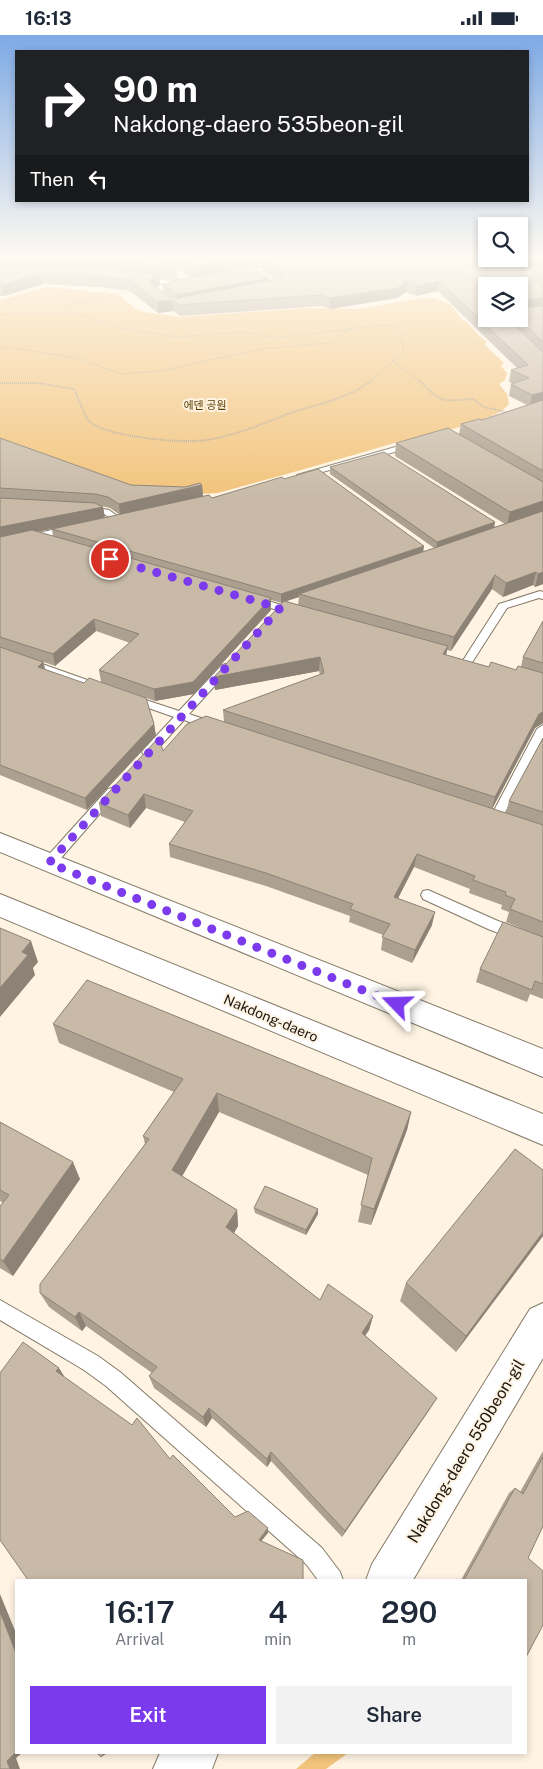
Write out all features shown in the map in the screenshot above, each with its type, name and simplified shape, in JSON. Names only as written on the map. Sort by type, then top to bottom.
[{"type":"street","points":[[0,842],[543,1063]]},
{"type":"street","name":"Nakdong-daero","points":[[0,905],[543,1130]]},
{"type":"street","name":"Nakdong-daero 550beon-gil","points":[[389,1579],[543,1322]]},
{"type":"street","points":[[178,1769],[193,1754]]},
{"type":"lane","points":[[292,478],[320,474],[381,453],[418,443]]},
{"type":"lane","points":[[381,453],[389,458]]},
{"type":"lane","points":[[79,508],[106,512],[119,520]]},
{"type":"lane","points":[[0,544],[81,527]]},
{"type":"lane","points":[[34,537],[53,542]]},
{"type":"lane","points":[[467,662],[502,606],[540,594],[543,596]]},
{"type":"lane","points":[[243,597],[277,611],[309,616]]},
{"type":"lane","points":[[277,611],[299,602]]},
{"type":"lane","points":[[0,652],[227,731]]},
{"type":"lane","points":[[142,759],[234,658]]},
{"type":"lane","points":[[496,818],[543,729]]},
{"type":"lane","points":[[49,863],[122,781]]},
{"type":"lane","points":[[428,895],[493,925],[543,944]]},
{"type":"lane","points":[[0,1309],[91,1363],[113,1379],[314,1556],[331,1579]]},
{"type":"path","points":[[169,336],[195,336]]},
{"type":"path","points":[[261,336],[273,338],[288,336]]},
{"type":"path","points":[[0,349],[16,348],[68,356],[121,374],[160,371],[260,349],[329,343],[340,336]]},
{"type":"path","points":[[0,383],[36,382],[57,384],[74,389],[83,408],[84,415],[89,422],[105,430],[120,434],[163,439],[206,440],[265,425],[280,417],[354,392],[370,382],[404,351],[401,336]]},
{"type":"path","points":[[393,361],[419,380],[436,398],[447,401],[473,399],[484,407],[516,415]]},
{"type":"green space","name":"에덴 공원","points":[[0,336],[479,336],[486,341],[485,345],[504,363],[501,366],[507,373],[505,380],[499,384],[507,394],[509,404],[488,418],[218,493],[199,494],[146,485],[126,486],[0,441]]},
{"type":"green space","points":[[314,1754],[347,1754],[326,1769],[296,1769]]},
{"type":"building","points":[[497,336],[526,336],[543,352],[543,392],[532,395],[511,384],[529,378],[511,370],[528,365]]},
{"type":"building","points":[[537,336],[543,336],[543,342]]},
{"type":"building","points":[[543,400],[543,471],[461,424],[479,419],[482,420]]},
{"type":"building","points":[[448,428],[543,482],[543,501],[510,512],[396,443]]},
{"type":"building","points":[[0,438],[131,485],[185,487],[200,483],[202,485],[119,504],[108,497],[95,494],[0,488]]},
{"type":"building","points":[[384,452],[495,522],[437,542],[330,467]]},
{"type":"building","points":[[318,469],[424,546],[281,594],[52,529],[209,495],[212,498],[282,477],[284,479]]},
{"type":"building","points":[[0,498],[95,503],[103,507],[0,527]]},
{"type":"building","points":[[543,511],[543,572],[538,574],[536,572],[506,583],[495,575],[454,637],[299,594]]},
{"type":"building","points":[[32,530],[271,598],[193,682],[154,689],[99,670],[139,634],[94,619],[53,654],[0,637],[0,537]]},
{"type":"building","points":[[284,601],[448,646],[443,654],[489,667],[491,662],[516,670],[518,666],[543,673],[543,712],[539,714],[495,797],[223,710],[324,673],[320,657],[214,677]]},
{"type":"building","points":[[543,621],[543,663],[523,657]]},
{"type":"building","points":[[0,647],[43,662],[38,667],[84,683],[89,678],[146,698],[154,724],[85,798],[0,765]]},
{"type":"building","points":[[206,716],[543,825],[543,922],[510,909],[515,899],[505,895],[506,892],[473,880],[475,876],[417,854],[394,897],[435,912],[415,950],[382,937],[390,924],[350,909],[353,904],[266,873],[169,844],[193,811],[144,794],[128,815],[99,803],[159,737],[163,751],[187,724]]},
{"type":"building","points":[[543,738],[543,812],[509,801]]},
{"type":"building","points":[[503,922],[543,937],[543,984],[535,981],[532,990],[480,969]]},
{"type":"building","points":[[0,928],[31,941],[22,952],[28,955],[0,988]]},
{"type":"building","points":[[87,980],[411,1112],[374,1209],[361,1205],[372,1158],[217,1093],[172,1170],[237,1210],[226,1227],[320,1300],[328,1284],[373,1316],[362,1333],[437,1398],[345,1531],[271,1452],[267,1459],[209,1408],[203,1417],[149,1376],[157,1367],[79,1312],[75,1317],[40,1293],[40,1284],[149,1139],[143,1136],[183,1079],[53,1024]]},
{"type":"building","points":[[0,1122],[73,1162],[3,1261],[0,1259],[0,1206],[9,1195],[0,1190]]},
{"type":"building","points":[[515,1149],[543,1170],[543,1232],[466,1336],[406,1283]]},
{"type":"building","points":[[265,1186],[318,1209],[306,1230],[254,1208]]},
{"type":"building","points":[[23,1342],[59,1368],[56,1371],[132,1425],[137,1418],[170,1459],[173,1455],[235,1517],[248,1511],[268,1528],[259,1540],[303,1560],[303,1579],[27,1579],[0,1540],[0,1373]]},
{"type":"building","points":[[543,1457],[543,1526],[528,1558],[543,1571],[543,1625],[527,1655],[527,1579],[465,1579],[515,1488],[523,1494]]},
{"type":"building","points":[[0,1612],[15,1650],[15,1753],[7,1761],[10,1769],[0,1769]]},
{"type":"route","points":[[110,559],[280,608],[49,863],[397,1004]]}]
